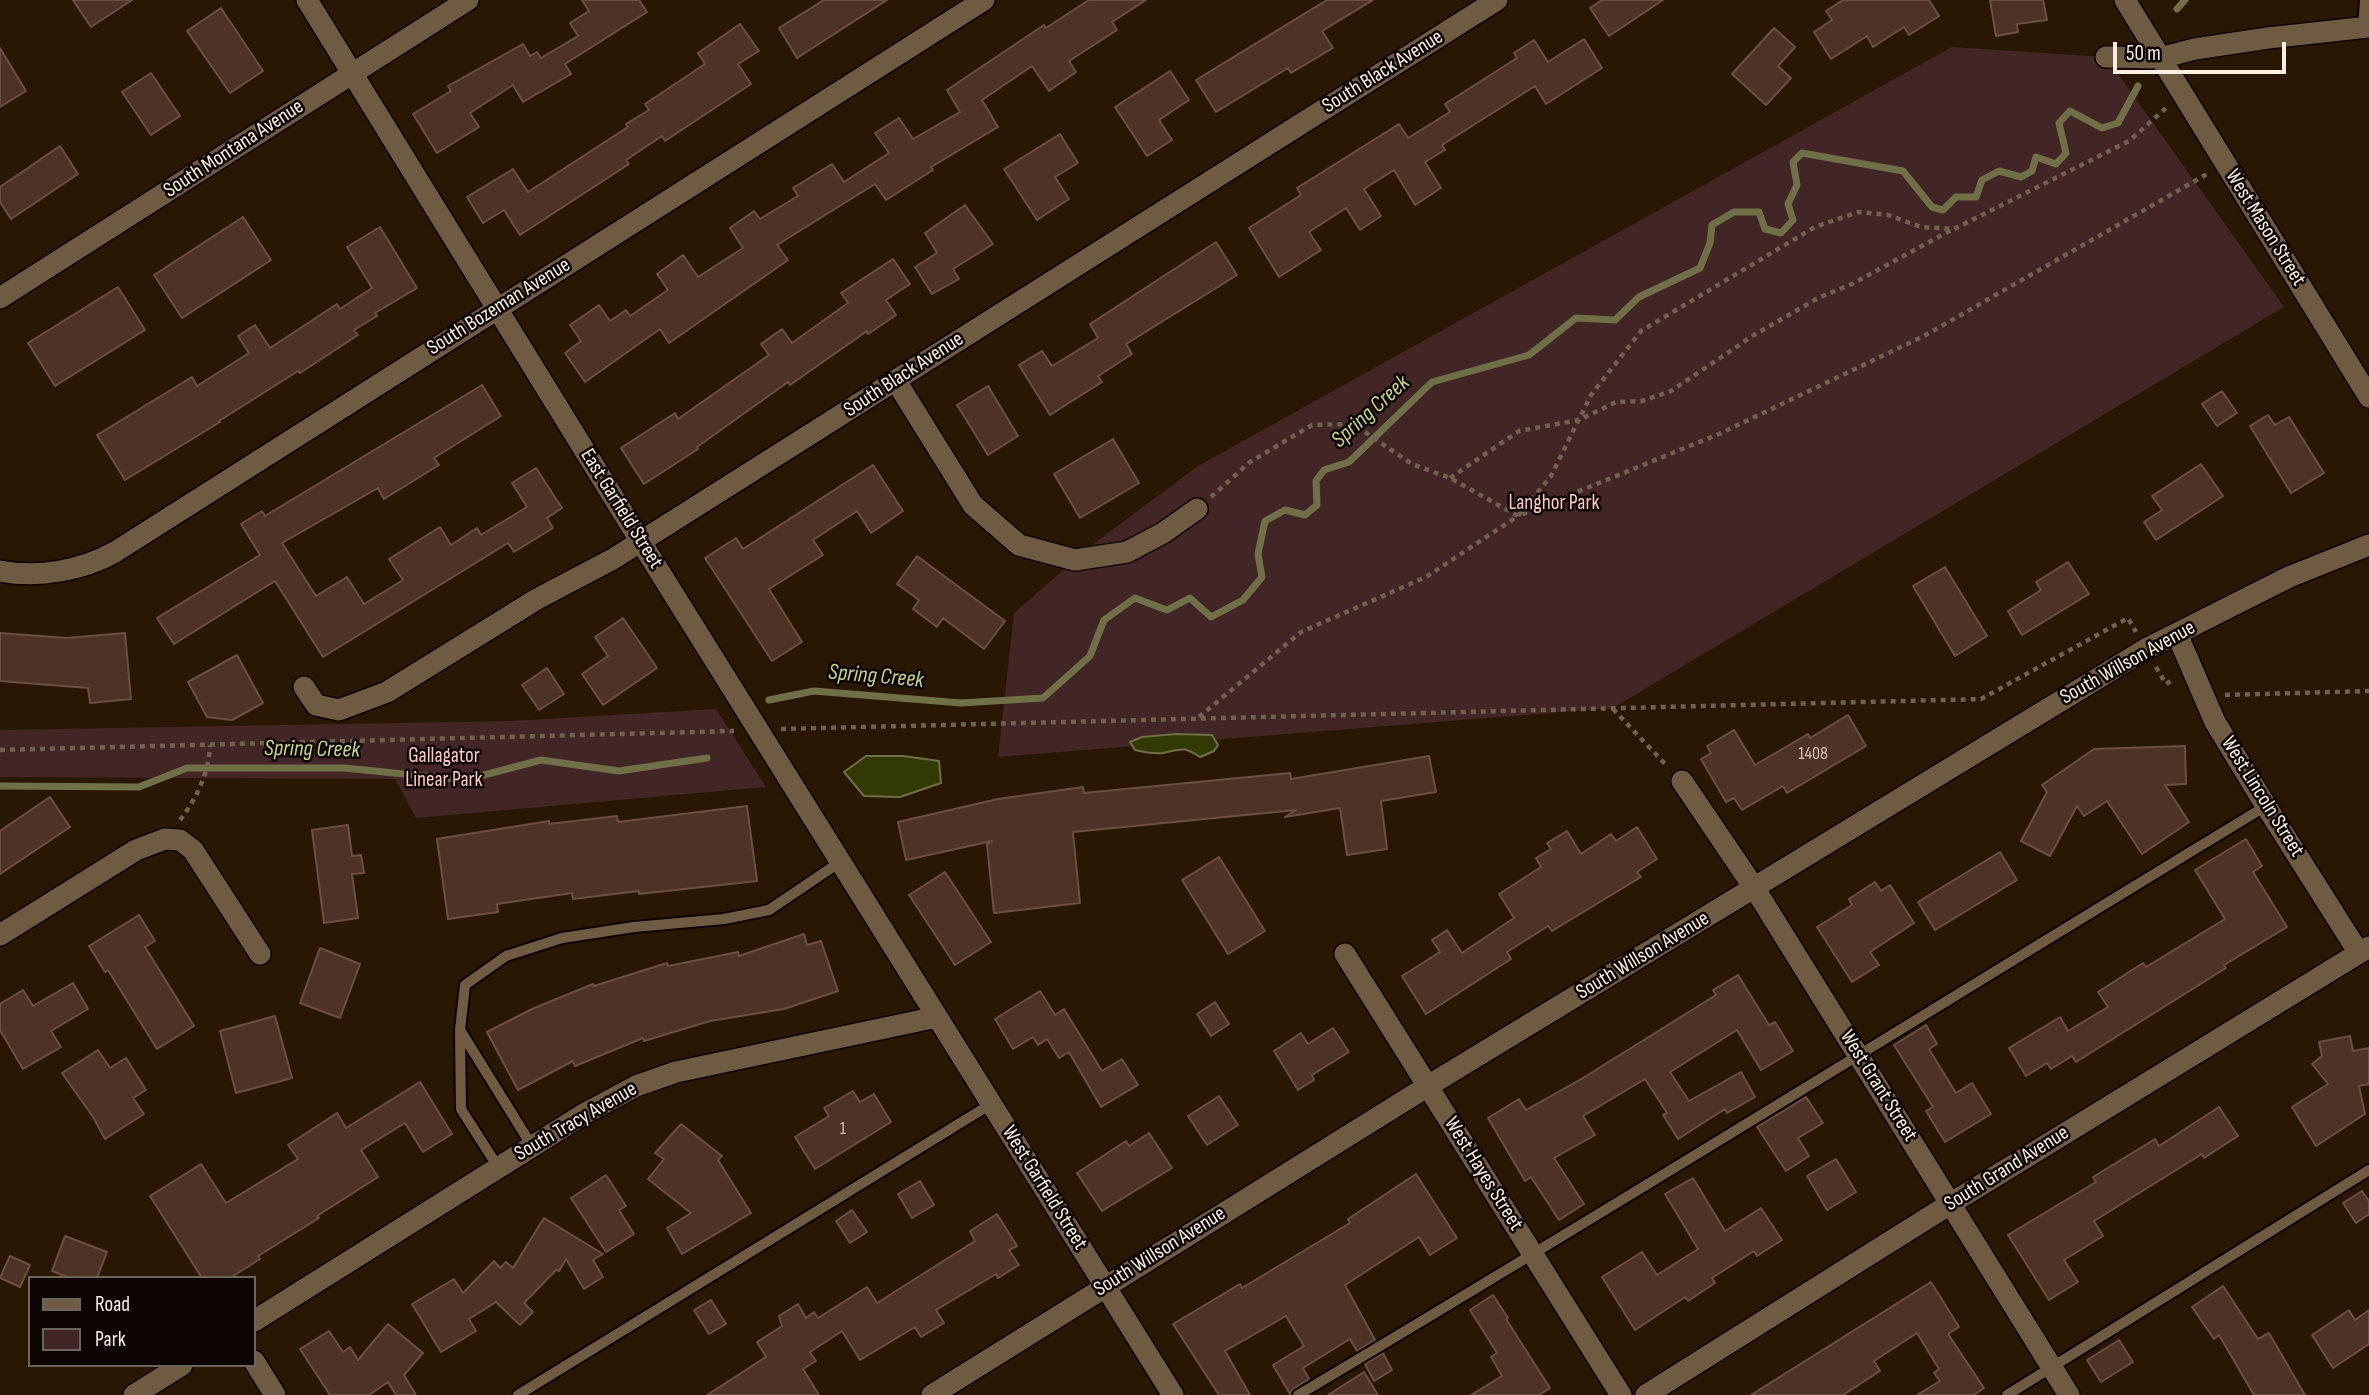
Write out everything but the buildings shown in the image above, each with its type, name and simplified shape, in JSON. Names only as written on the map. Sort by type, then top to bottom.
[{"type":"street","name":"East Garfield Street","points":[[307,0],[937,1017]]},
{"type":"street","name":"South Montana Avenue","points":[[0,298],[468,0]]},
{"type":"street","name":"South Bozeman Avenue","points":[[0,571],[61,571],[109,555],[984,0]]},
{"type":"street","name":"South Black Avenue","points":[[304,687],[316,705],[339,710],[387,692],[537,599],[641,542],[1497,0]]},
{"type":"street","name":"West Mason Street","points":[[2125,0],[2369,397]]},
{"type":"street","points":[[2106,57],[2160,58],[2195,49],[2366,27]]},
{"type":"street","points":[[896,381],[973,505],[1019,545],[1075,561],[1127,552],[1163,533],[1197,509]]},
{"type":"street","name":"South Willson Avenue","points":[[932,1395],[1428,1086],[2146,649],[2289,578],[2369,545]]},
{"type":"street","name":"West Lincoln Street","points":[[2177,634],[2215,722],[2266,806],[2364,950]]},
{"type":"street","name":"West Grant Street","points":[[1682,781],[1755,889],[2068,1395]]},
{"type":"street","points":[[0,935],[136,849],[164,839],[180,840],[193,850],[260,954]]},
{"type":"street","name":"South Grand Avenue","points":[[1646,1395],[1950,1204],[2364,950]]},
{"type":"street","name":"West Hayes Street","points":[[1345,954],[1621,1395]]},
{"type":"street","name":"West Garfield Street","points":[[937,1017],[1173,1395]]},
{"type":"street","name":"South Tracy Avenue","points":[[256,1320],[532,1146],[636,1086],[676,1072],[937,1017]]},
{"type":"street","points":[[256,1364],[275,1395]]},
{"type":"street","points":[[134,1395],[179,1367]]},
{"type":"lane","points":[[2365,0],[2366,27]]},
{"type":"lane","points":[[1298,1395],[1534,1255],[2266,806]]},
{"type":"lane","points":[[498,1167],[461,1109],[460,1030],[465,985],[506,956],[562,938],[724,919],[769,910],[840,862]]},
{"type":"lane","points":[[460,1030],[532,1146]]},
{"type":"lane","points":[[518,1395],[991,1104]]},
{"type":"lane","points":[[2007,1395],[2369,1170]]},
{"type":"path","points":[[1450,478],[1519,431],[1579,421],[1616,402],[1642,401],[1671,391],[1765,329],[1818,298],[1852,284],[2129,141],[2181,93]]},
{"type":"path","points":[[1197,719],[1301,632],[1426,577],[1518,516],[1719,434],[1924,336],[2225,163]]},
{"type":"path","points":[[1518,516],[1551,476],[1591,396],[1641,331],[1815,227],[1858,212],[1888,215],[1921,227],[1954,229]]},
{"type":"path","points":[[1197,509],[1250,462],[1312,425],[1353,424],[1412,464],[1450,478],[1518,516]]},
{"type":"path","points":[[0,750],[1981,699],[2128,618],[2135,631]]},
{"type":"path","points":[[2158,671],[2166,684],[2178,677],[2229,696],[2369,691]]},
{"type":"path","points":[[1613,708],[1682,781]]},
{"type":"path","points":[[191,806],[209,764],[210,744]]},
{"type":"green space","name":"Langhor Park","points":[[1952,47],[2106,57],[2284,307],[1613,708],[998,757],[1014,613],[1092,545],[1198,466]]},
{"type":"green space","name":"Gallagator Linear Park","points":[[716,709],[766,787],[416,818],[395,779],[0,777],[0,730],[511,721]]},
{"type":"shaded area","points":[[1212,735],[1218,745],[1214,751],[1200,757],[1182,749],[1160,753],[1138,751],[1130,742],[1142,737]]},
{"type":"shaded area","points":[[866,756],[903,756],[939,761],[941,783],[900,797],[864,796],[844,772]]},
{"type":"waterway","name":"Spring Creek","points":[[2177,9],[2185,0]]},
{"type":"waterway","name":"Spring Creek","points":[[769,700],[814,691],[961,703],[1043,698],[1090,656],[1104,620],[1135,598],[1167,610],[1190,598],[1211,617],[1243,600],[1262,577],[1258,554],[1265,521],[1285,510],[1305,515],[1317,505],[1316,481],[1324,470],[1349,462],[1432,382],[1529,355],[1576,318],[1615,320],[1639,297],[1700,268],[1710,243],[1712,225],[1734,212],[1759,212],[1765,229],[1781,233],[1793,220],[1788,204],[1797,185],[1793,162],[1802,153],[1903,171],[1932,207],[1943,210],[1956,197],[1976,197],[1982,180],[1999,171],[2021,177],[2032,171],[2036,157],[2056,164],[2066,153],[2059,123],[2070,111],[2102,128],[2118,123],[2138,86]]},
{"type":"waterway","name":"Spring Creek","points":[[0,786],[139,787],[187,768],[344,768],[465,780],[541,760],[619,771],[707,758]]}]
